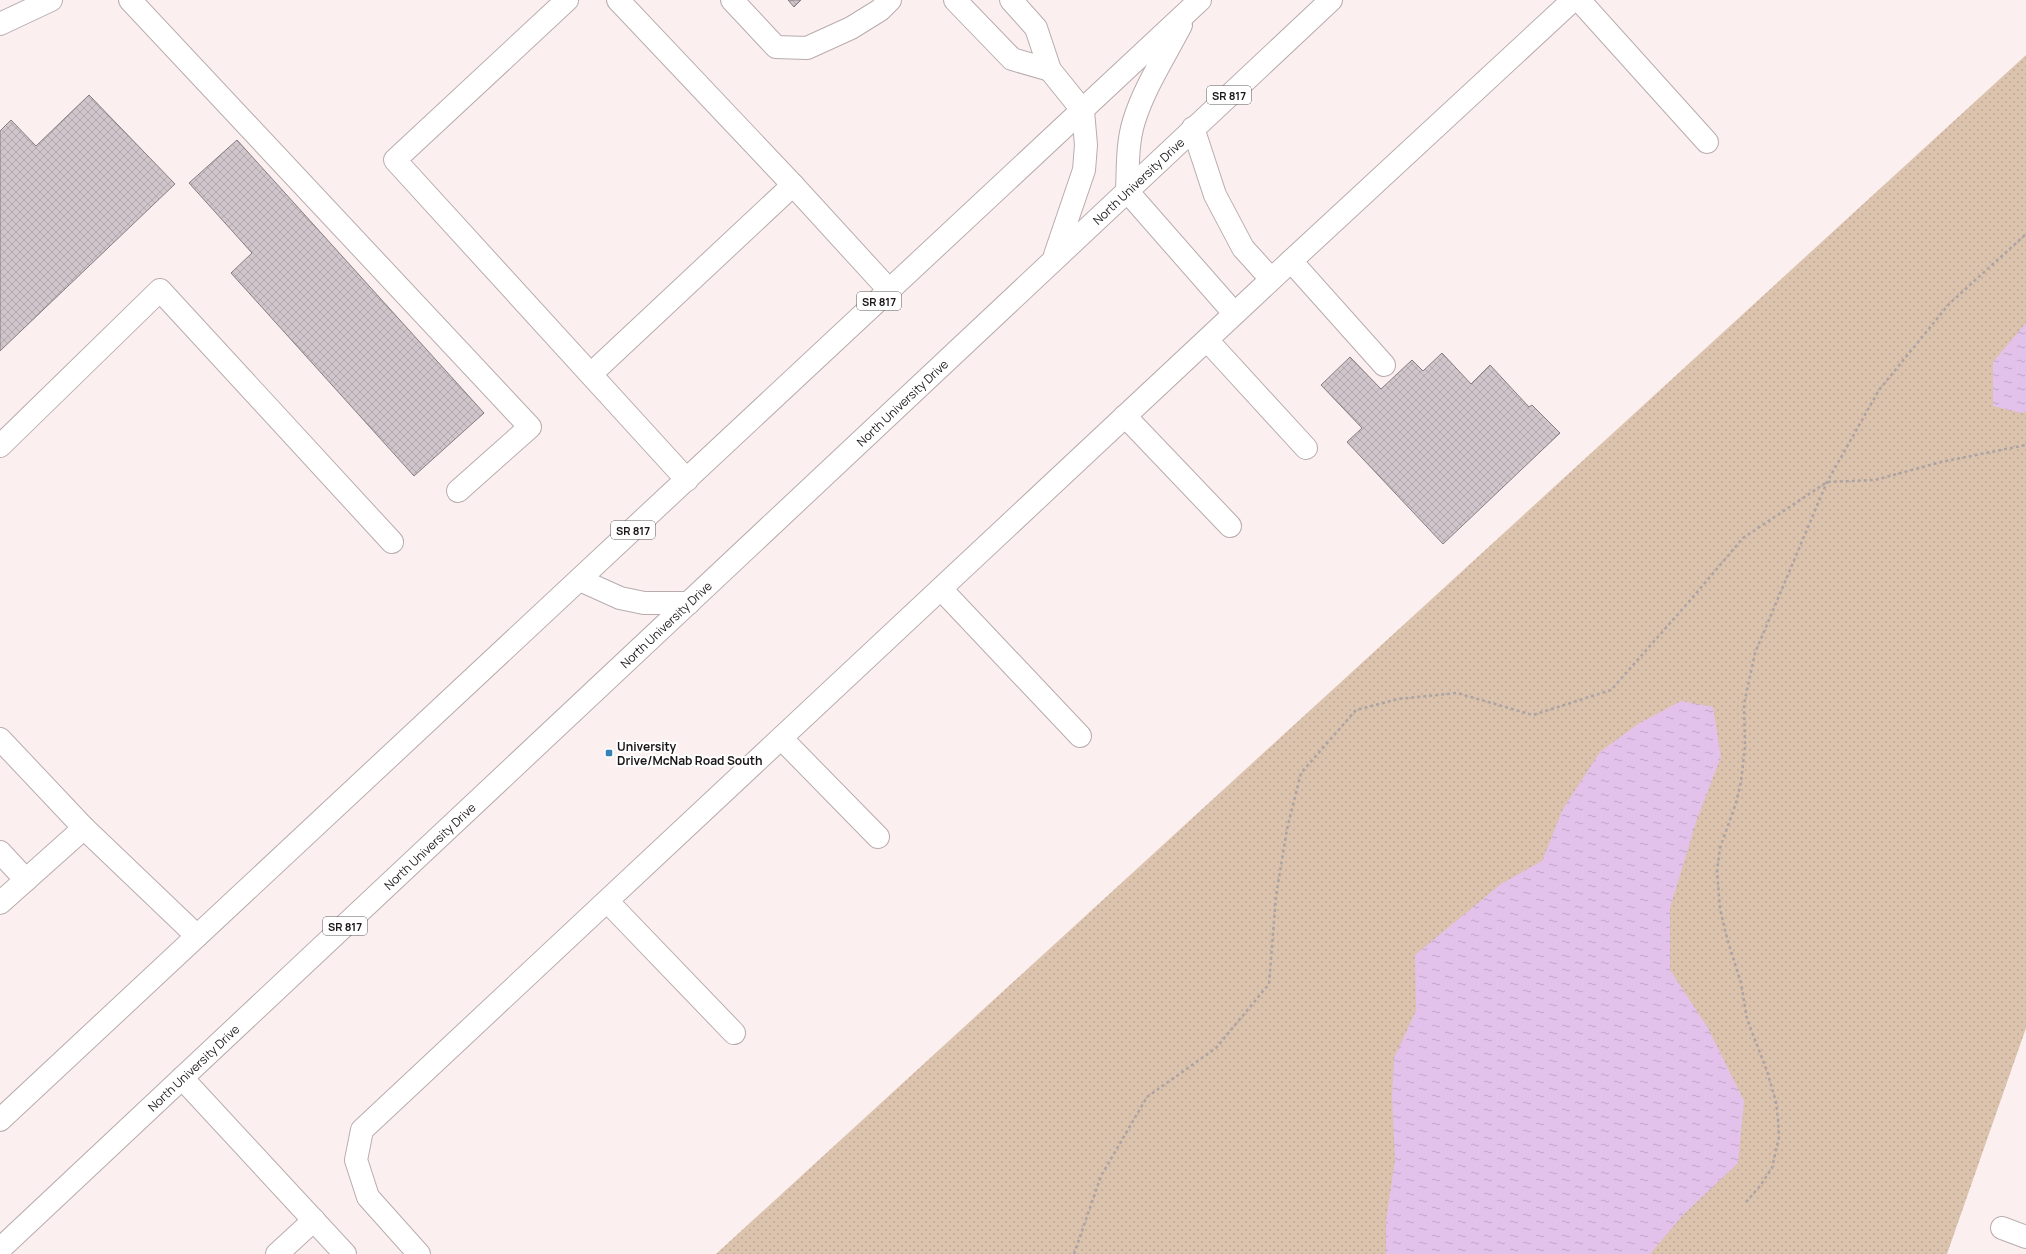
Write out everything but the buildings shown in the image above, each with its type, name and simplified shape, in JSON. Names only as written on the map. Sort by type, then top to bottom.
[{"type":"main road","points":[[0,24],[51,0]]},
{"type":"main road","points":[[130,0],[530,427],[458,491]]},
{"type":"main road","points":[[567,0],[395,160],[687,480]]},
{"type":"main road","points":[[618,0],[793,185],[890,291]]},
{"type":"main road","points":[[732,0],[776,47],[807,48],[851,28],[880,10],[890,0]]},
{"type":"main road","points":[[954,0],[1012,60],[1050,70]]},
{"type":"main road","points":[[1011,0],[1036,28],[1050,70],[1083,111],[1086,145],[1084,170],[1053,260]]},
{"type":"main road","name":"North University Drive","points":[[0,1249],[1331,0]]},
{"type":"main road","points":[[419,1254],[368,1197],[356,1160],[362,1130],[608,902],[1271,279],[1573,0]]},
{"type":"main road","points":[[1579,0],[1707,142]]},
{"type":"main road","points":[[1195,5],[1146,92],[1134,121],[1129,147],[1127,191],[1234,314]]},
{"type":"main road","name":"SR 817","points":[[0,1120],[1195,5]]},
{"type":"main road","points":[[1194,128],[1215,195],[1243,248],[1271,279]]},
{"type":"main road","points":[[591,374],[793,185]]},
{"type":"main road","points":[[1291,261],[1384,365]]},
{"type":"main road","points":[[0,446],[160,290],[392,542]]},
{"type":"main road","points":[[1207,340],[1306,448]]},
{"type":"main road","points":[[1125,416],[1230,526]]},
{"type":"main road","points":[[580,580],[620,598],[644,603],[689,603]]},
{"type":"main road","points":[[940,589],[1080,736]]},
{"type":"main road","points":[[0,739],[84,828],[197,936]]},
{"type":"main road","points":[[782,739],[878,837]]},
{"type":"main road","points":[[0,904],[84,828]]},
{"type":"main road","points":[[0,852],[26,880]]},
{"type":"main road","points":[[608,902],[734,1033]]},
{"type":"main road","points":[[182,1078],[345,1254]]},
{"type":"main road","points":[[277,1254],[314,1220]]},
{"type":"main road","points":[[2002,1228],[2026,1237]]},
{"type":"path","points":[[1746,1202],[1760,1186],[1772,1168],[1779,1137],[1778,1119],[1776,1102],[1767,1071],[1747,1019],[1739,976],[1727,938],[1720,909],[1717,871],[1720,848],[1736,803],[1741,782],[1745,746],[1744,704],[1755,653],[1827,482],[1879,390],[1950,304],[2026,234]]},
{"type":"path","points":[[1074,1254],[1102,1176],[1146,1098],[1216,1048],[1269,984],[1276,896],[1287,829],[1302,773],[1356,710],[1398,699],[1457,693],[1533,715],[1611,690],[1743,538],[1827,482],[1875,480],[1941,462],[2026,445]]},
{"type":"shaded area","points":[[2026,55],[2026,1028],[1947,1254],[716,1254]]},
{"type":"water","points":[[2026,323],[2026,412],[2021,413],[1993,406],[1993,362]]},
{"type":"water","points":[[1681,701],[1713,707],[1721,757],[1697,819],[1670,908],[1670,970],[1708,1028],[1744,1101],[1738,1163],[1683,1215],[1650,1254],[1386,1254],[1386,1221],[1395,1160],[1392,1097],[1394,1058],[1416,1011],[1415,955],[1501,884],[1542,861],[1563,809],[1600,752],[1638,724]]},
{"type":"place","name":"University Drive/McNab Road South","points":[[609,753]]}]
